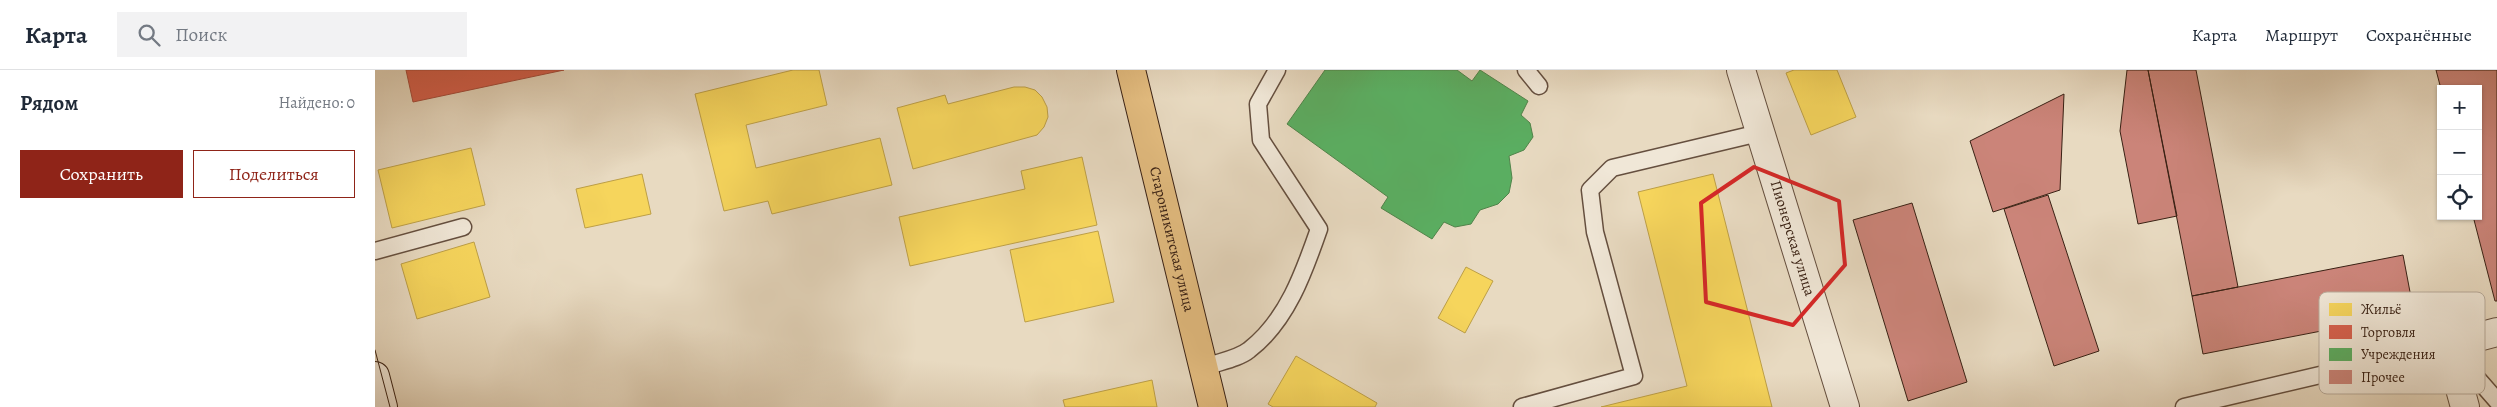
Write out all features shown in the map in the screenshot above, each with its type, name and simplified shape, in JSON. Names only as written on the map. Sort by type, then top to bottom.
[{"type":"main road","name":"Староникитская улица","points":[[1131,70],[1213,407]]},
{"type":"street","name":"Пионерская улица","points":[[1741,70],[1845,407]]},
{"type":"street","points":[[375,376],[383,407]]},
{"type":"street","points":[[2461,394],[2465,407]]},
{"type":"lane","points":[[1203,368],[1249,350],[1278,319],[1303,275],[1319,228],[1261,140],[1258,104],[1277,70]]},
{"type":"lane","points":[[1526,70],[1539,86]]},
{"type":"lane","points":[[1522,407],[1634,376],[1595,232],[1590,190],[1612,168],[1759,132]]},
{"type":"lane","points":[[375,251],[463,227]]},
{"type":"lane","points":[[2184,407],[2319,375]]},
{"type":"lane","points":[[2485,387],[2497,401]]},
{"type":"highlighted area","points":[[1754,167],[1839,201],[1845,265],[1793,325],[1706,302],[1701,203]]},
{"type":"building: Жильё","points":[[793,70],[819,70],[827,105],[746,125],[756,168],[880,138],[892,185],[772,214],[768,201],[724,211],[695,94]]},
{"type":"building: Жильё","points":[[1794,70],[1837,70],[1856,117],[1811,135],[1786,73]]},
{"type":"building: Жильё","points":[[1014,87],[1025,87],[1035,90],[1042,97],[1047,107],[1048,117],[1044,127],[1037,135],[913,169],[897,108],[945,95],[948,104]]},
{"type":"building: Жильё","points":[[471,148],[485,205],[392,228],[378,170]]},
{"type":"building: Жильё","points":[[1082,157],[1097,225],[910,266],[899,217],[1025,189],[1021,171]]},
{"type":"building: Жильё","points":[[642,174],[651,214],[585,228],[576,189]]},
{"type":"building: Жильё","points":[[1713,174],[1772,407],[1601,407],[1687,386],[1638,192]]},
{"type":"building: Жильё","points":[[1098,231],[1114,302],[1025,322],[1010,250]]},
{"type":"building: Жильё","points":[[474,242],[490,297],[417,319],[401,264]]},
{"type":"building: Жильё","points":[[1466,267],[1493,281],[1465,333],[1438,318]]},
{"type":"building: Жильё","points":[[1296,356],[1377,403],[1375,407],[1273,407],[1268,404]]},
{"type":"building: Жильё","points":[[1152,380],[1157,407],[1065,407],[1063,400]]},
{"type":"building: Торговля","points":[[406,70],[564,70],[413,102]]},
{"type":"building: Учреждения","points":[[1325,70],[1457,70],[1472,81],[1480,70],[1528,101],[1521,115],[1530,123],[1533,137],[1524,150],[1509,156],[1512,178],[1509,193],[1498,204],[1480,210],[1471,224],[1455,227],[1444,222],[1432,239],[1381,208],[1388,197],[1287,124]]},
{"type":"building: Прочее","points":[[2127,70],[2148,70],[2177,216],[2138,224],[2120,131]]},
{"type":"building: Прочее","points":[[2148,70],[2196,70],[2238,287],[2192,296]]},
{"type":"building: Прочее","points":[[2436,70],[2497,70],[2497,301],[2495,301],[2474,220],[2482,220],[2482,85],[2440,85]]},
{"type":"building: Прочее","points":[[2064,94],[2060,190],[1993,212],[1970,141]]},
{"type":"building: Прочее","points":[[2048,195],[2099,351],[2054,366],[2004,209]]},
{"type":"building: Прочее","points":[[1912,203],[1967,382],[1908,401],[1853,220]]},
{"type":"building: Прочее","points":[[2403,255],[2410,292],[2319,292],[2319,331],[2203,354],[2192,296]]},
{"type":"tram line","points":[[375,350],[390,407]]}]
